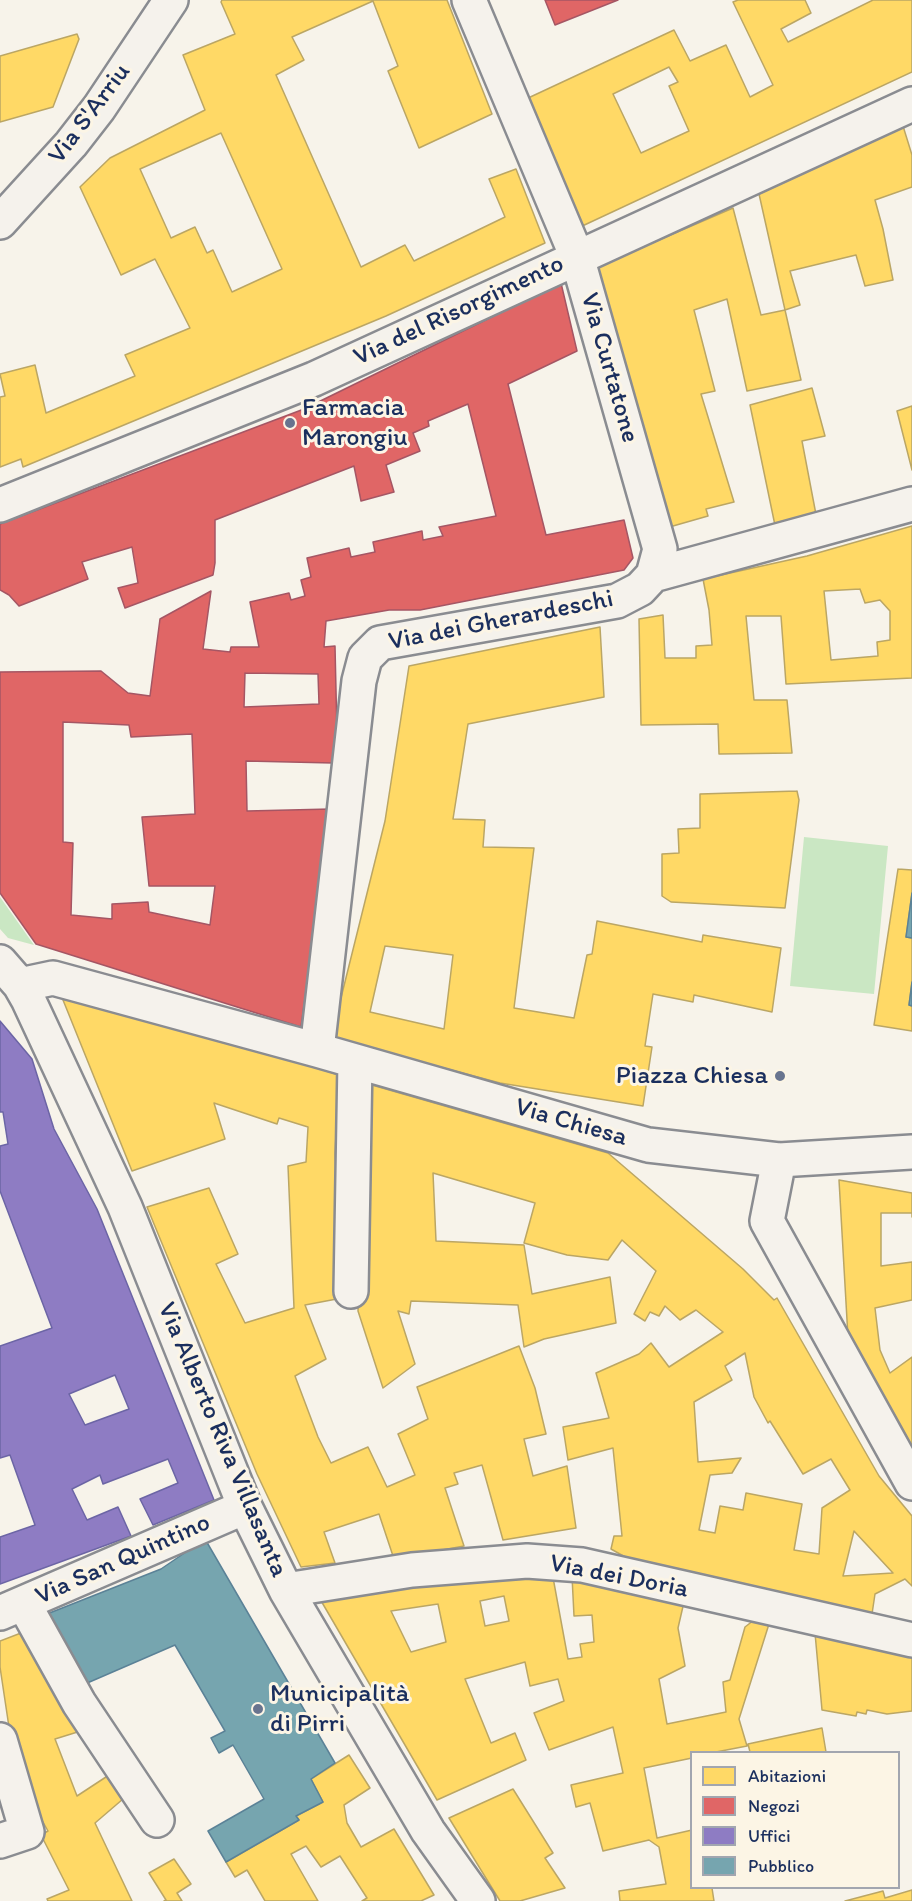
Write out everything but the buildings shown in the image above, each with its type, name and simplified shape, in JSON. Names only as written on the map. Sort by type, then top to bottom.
[{"type":"street","name":"Via S'Arriu","points":[[0,222],[71,144],[99,108],[171,0]]},
{"type":"street","name":"Via Curtatone","points":[[469,0],[578,256],[660,549],[653,575]]},
{"type":"street","name":"Via del Risorgimento","points":[[0,505],[314,379],[912,104]]},
{"type":"street","name":"Via dei Gherardeschi","points":[[317,1050],[359,681],[365,658],[380,643],[618,601],[640,589],[653,575],[912,504]]},
{"type":"street","name":"Via Chiesa","points":[[10,973],[53,978],[317,1050],[648,1145],[779,1160],[912,1152]]},
{"type":"street","name":"Via Alberto Riva Villasanta","points":[[10,973],[33,1009],[125,1207],[245,1507],[286,1590],[428,1831],[477,1901]]},
{"type":"street","points":[[351,1291],[355,1061]]},
{"type":"street","points":[[779,1160],[767,1221],[912,1483]]},
{"type":"street","name":"Via San Quintino","points":[[12,1609],[245,1507]]},
{"type":"street","name":"Via dei Doria","points":[[286,1590],[412,1570],[538,1561],[582,1565],[912,1640]]},
{"type":"street","points":[[12,1609],[79,1703],[157,1820]]},
{"type":"street","points":[[0,1740],[27,1832],[0,1841]]},
{"type":"green space","points":[[804,837],[888,846],[874,994],[790,986]]},
{"type":"green space","points":[[0,897],[34,945],[8,938],[0,929]]},
{"type":"place","name":"Farmacia Marongiu","points":[[290,423]]},
{"type":"place","name":"Piazza Chiesa","points":[[780,1076]]},
{"type":"place","name":"Municipalità di Pirri","points":[[258,1709]]}]
